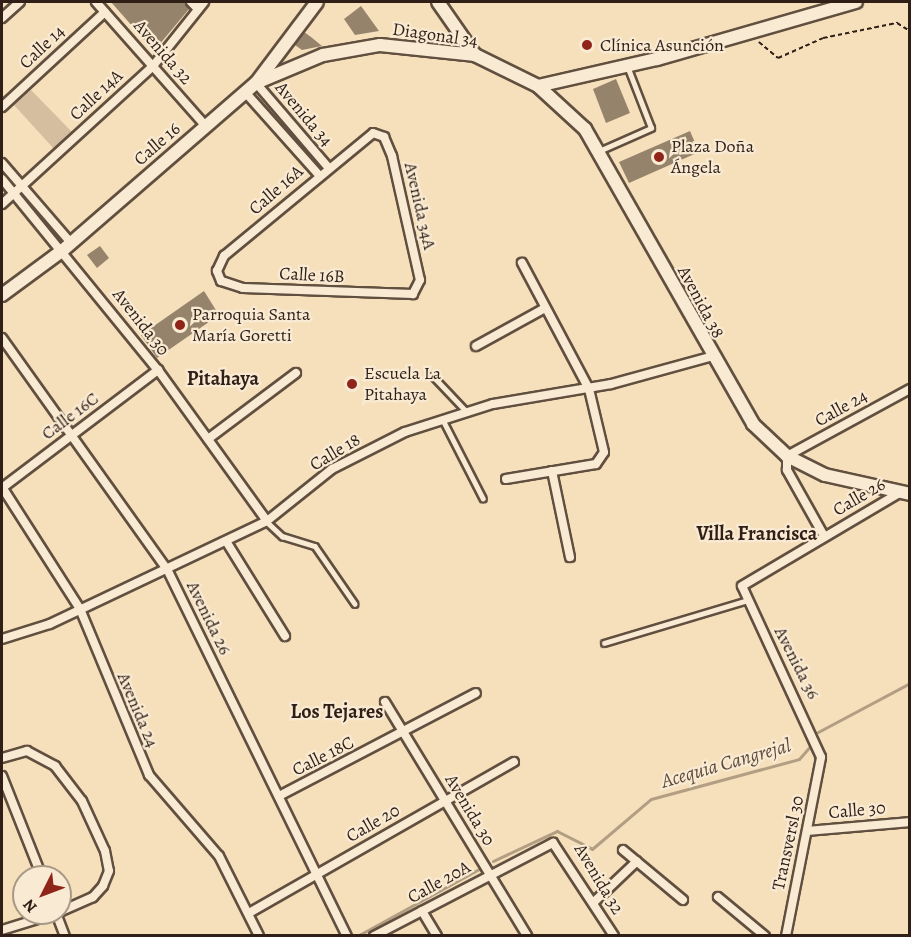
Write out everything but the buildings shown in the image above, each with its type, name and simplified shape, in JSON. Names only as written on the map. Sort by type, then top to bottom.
[{"type":"street","points":[[2,18],[20,2]]},
{"type":"street","name":"Avenida 32","points":[[96,2],[205,125]]},
{"type":"street","points":[[191,2],[201,5]]},
{"type":"street","name":"Calle 16","points":[[2,295],[67,247],[256,83],[317,2]]},
{"type":"street","points":[[438,2],[475,55]]},
{"type":"street","points":[[538,86],[627,66],[850,2]]},
{"type":"street","name":"Calle 14A","points":[[2,204],[153,66],[201,5]]},
{"type":"street","name":"Calle 14","points":[[2,107],[105,12]]},
{"type":"street","name":"Diagonal 34","points":[[256,83],[322,55],[380,45],[475,55],[538,86]]},
{"type":"street","name":"Avenida 34","points":[[256,83],[328,167]]},
{"type":"street","name":"Avenida 38","points":[[538,86],[565,107],[599,151],[710,357],[753,424],[787,456]]},
{"type":"street","name":"Avenida 34","points":[[245,92],[319,175]]},
{"type":"street","name":"Calle 16A","points":[[219,277],[224,256],[366,134]]},
{"type":"street","name":"Avenida 34A","points":[[366,134],[384,136],[392,156],[420,280],[408,297]]},
{"type":"street","name":"Avenida 30","points":[[2,163],[22,186],[267,521]]},
{"type":"street","name":"Avenida 30","points":[[2,179],[67,247]]},
{"type":"street","points":[[506,478],[552,471],[601,459],[588,389],[522,263]]},
{"type":"street","name":"Calle 16B","points":[[219,277],[243,288],[408,297]]},
{"type":"street","points":[[476,346],[545,308]]},
{"type":"street","name":"Avenida 26","points":[[2,338],[167,569],[347,936]]},
{"type":"street","name":"Calle 18","points":[[2,639],[80,609],[267,521],[332,469],[405,432],[467,412],[588,389],[710,357]]},
{"type":"street","name":"Calle 16C","points":[[2,487],[158,370]]},
{"type":"street","points":[[208,439],[296,373]]},
{"type":"street","name":"Calle 24","points":[[787,456],[909,389]]},
{"type":"street","points":[[824,536],[787,470],[787,456],[855,485],[905,493]]},
{"type":"street","points":[[552,471],[570,557]]},
{"type":"street","name":"Avenida 24","points":[[2,487],[80,609],[148,774],[219,856],[259,936]]},
{"type":"street","name":"Calle 26","points":[[742,586],[824,536],[905,493]]},
{"type":"street","points":[[226,541],[285,636]]},
{"type":"street","name":"Avenida 36","points":[[742,586],[745,602],[821,757]]},
{"type":"street","name":"Calle 18C","points":[[279,796],[404,733],[476,693]]},
{"type":"street","name":"Avenida 30","points":[[385,702],[527,936]]},
{"type":"street","points":[[2,758],[27,751],[40,755],[82,801],[105,851],[109,871],[103,886],[93,897],[72,906]]},
{"type":"street","name":"Transversl 30","points":[[786,936],[821,757]]},
{"type":"street","name":"Calle 20","points":[[249,913],[514,762]]},
{"type":"street","points":[[2,776],[37,865]]},
{"type":"street","name":"Calle 30","points":[[808,831],[909,822]]},
{"type":"street","name":"Avenida 32","points":[[553,843],[594,902],[614,936]]},
{"type":"street","name":"Calle 20A","points":[[374,936],[490,873],[553,843]]},
{"type":"street","points":[[623,850],[683,900]]},
{"type":"street","points":[[594,902],[637,861]]},
{"type":"street","points":[[718,897],[765,936]]},
{"type":"street","points":[[422,911],[437,936]]},
{"type":"street","points":[[2,930],[18,925]]},
{"type":"lane","points":[[599,151],[651,128],[627,66]]},
{"type":"lane","points":[[433,376],[467,412]]},
{"type":"lane","points":[[443,420],[483,498]]},
{"type":"lane","points":[[267,521],[282,536],[315,546],[356,603]]},
{"type":"lane","points":[[604,643],[745,602]]},
{"type":"path","points":[[756,30],[767,53],[778,58],[823,38],[897,23],[909,31]]},
{"type":"shaded area","points":[[31,90],[73,133],[55,150],[14,105]]},
{"type":"waterway","name":"Acequia Cangrejal","points":[[818,732],[910,683]]},
{"type":"waterway","name":"Acequia Cangrejal","points":[[493,861],[557,831],[592,849],[651,799],[799,759],[811,745]]},
{"type":"waterway","name":"Acequia Cangrejal","points":[[359,935],[479,869]]},
{"type":"place","name":"Clínica Asunción","points":[[587,45]]},
{"type":"place","name":"Plaza Doña Ángela","points":[[659,157]]},
{"type":"place","name":"Parroquia Santa María Goretti","points":[[180,325]]},
{"type":"place","name":"Escuela La Pitahaya","points":[[352,384]]},
{"type":"district","name":"Pitahaya","points":[[223,378]]},
{"type":"district","name":"Villa Francisca","points":[[757,533]]},
{"type":"district","name":"Los Tejares","points":[[337,711]]}]
